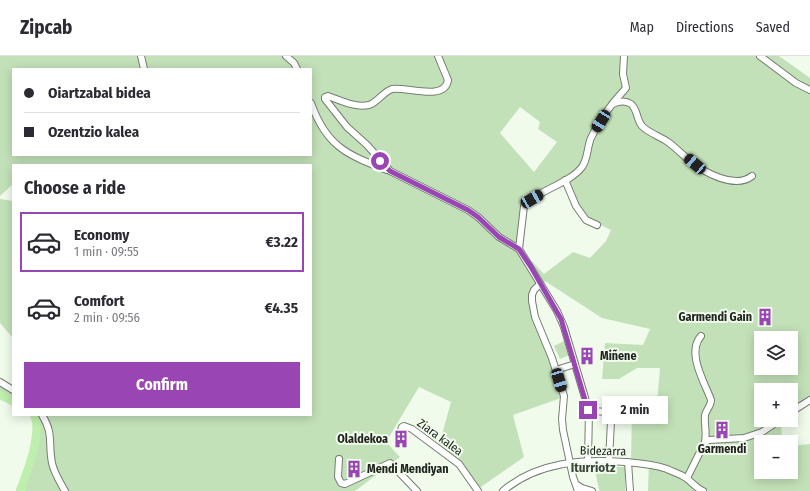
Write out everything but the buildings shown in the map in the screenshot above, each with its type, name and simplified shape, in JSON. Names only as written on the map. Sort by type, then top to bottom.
[{"type":"street","points":[[141,56],[144,68]]},
{"type":"street","points":[[286,56],[297,68]]},
{"type":"street","points":[[390,171],[367,145],[347,127],[325,97],[328,96],[354,105],[369,105],[392,90],[401,88],[430,93],[436,91],[443,88],[448,80],[438,56]]},
{"type":"street","points":[[519,249],[522,234],[522,216],[524,206],[528,202],[577,172],[583,166],[593,134],[613,104],[626,88],[623,74],[624,56]]},
{"type":"street","points":[[760,56],[796,83],[810,90]]},
{"type":"street","points":[[613,104],[623,101],[632,105],[636,110],[642,126],[667,142],[700,168],[722,178],[733,181],[741,181],[752,176]]},
{"type":"street","points":[[312,105],[324,131],[336,144],[351,155],[390,171],[468,210],[478,217],[499,237],[519,249],[561,319],[588,410],[588,460]]},
{"type":"street","points":[[565,180],[576,206],[586,220],[597,225]]},
{"type":"street","points":[[540,284],[532,295],[532,301],[538,323],[564,396],[562,419],[570,462],[578,491]]},
{"type":"street","points":[[687,478],[705,442],[706,414],[711,405],[711,400],[698,370],[695,350],[696,343],[701,336]]},
{"type":"street","points":[[556,370],[575,364]]},
{"type":"street","points":[[0,382],[12,389]]},
{"type":"street","points":[[609,461],[612,400]]},
{"type":"street","points":[[798,408],[810,400]]},
{"type":"street","points":[[588,410],[611,412]]},
{"type":"street","points":[[42,416],[50,431],[52,465],[65,491]]},
{"type":"street","name":"Ziara kalea","points":[[401,430],[404,426],[412,429],[459,464],[478,491]]},
{"type":"street","points":[[705,442],[709,440],[744,438],[762,432],[770,427]]},
{"type":"street","points":[[339,459],[338,477],[341,483],[345,484],[390,462],[417,491]]},
{"type":"street","name":"Bidezarra","points":[[503,491],[511,485],[545,468],[570,462],[588,460],[653,464],[687,478],[692,484],[703,491]]},
{"type":"street","points":[[628,462],[630,491]]},
{"type":"street","points":[[575,484],[587,491]]},
{"type":"green space","points":[[0,56],[779,56],[810,78],[810,404],[798,410],[798,383],[754,383],[754,427],[781,427],[782,435],[754,435],[754,479],[798,479],[798,445],[810,444],[810,491],[648,491],[649,461],[631,460],[632,411],[656,415],[660,368],[637,368],[619,379],[602,379],[605,343],[643,345],[650,329],[602,318],[545,281],[529,304],[548,349],[561,398],[513,415],[524,457],[478,489],[439,445],[451,402],[419,387],[386,442],[400,457],[355,491],[16,491],[23,474],[30,446],[33,418],[30,416],[312,416],[312,164],[12,164],[12,185],[0,196]],"holes":[[[520,107],[540,122],[538,129],[557,142],[534,172],[500,133]],[[564,186],[580,215],[611,230],[606,241],[590,258],[573,252],[544,274],[522,251],[523,195]]]},
{"type":"green space","points":[[0,199],[12,201],[12,337],[0,323]]},
{"type":"green space","points":[[566,340],[570,355],[560,359],[554,346]]},
{"type":"green space","points":[[0,383],[12,388],[12,405],[0,399]]},
{"type":"green space","points":[[597,467],[625,467],[625,491],[600,491],[595,470]]},
{"type":"waterway","points":[[778,66],[793,77],[810,86]]},
{"type":"waterway","points":[[0,395],[12,401]]},
{"type":"waterway","points":[[22,491],[22,486],[36,441],[37,432],[34,416]]},
{"type":"place","name":"Garmendi Gain","points":[[765,317]]},
{"type":"place","name":"Miñene","points":[[587,356]]},
{"type":"place","name":"Garmendi","points":[[722,430]]},
{"type":"place","name":"Olaldekoa","points":[[401,439]]},
{"type":"place","name":"Mendi Mendiyan","points":[[354,469]]},
{"type":"district","name":"Iturriotz","points":[[593,467]]},
{"type":"route","points":[[380,161],[390,171],[468,210],[478,217],[499,237],[519,249],[536,275],[561,319],[588,410]]}]
